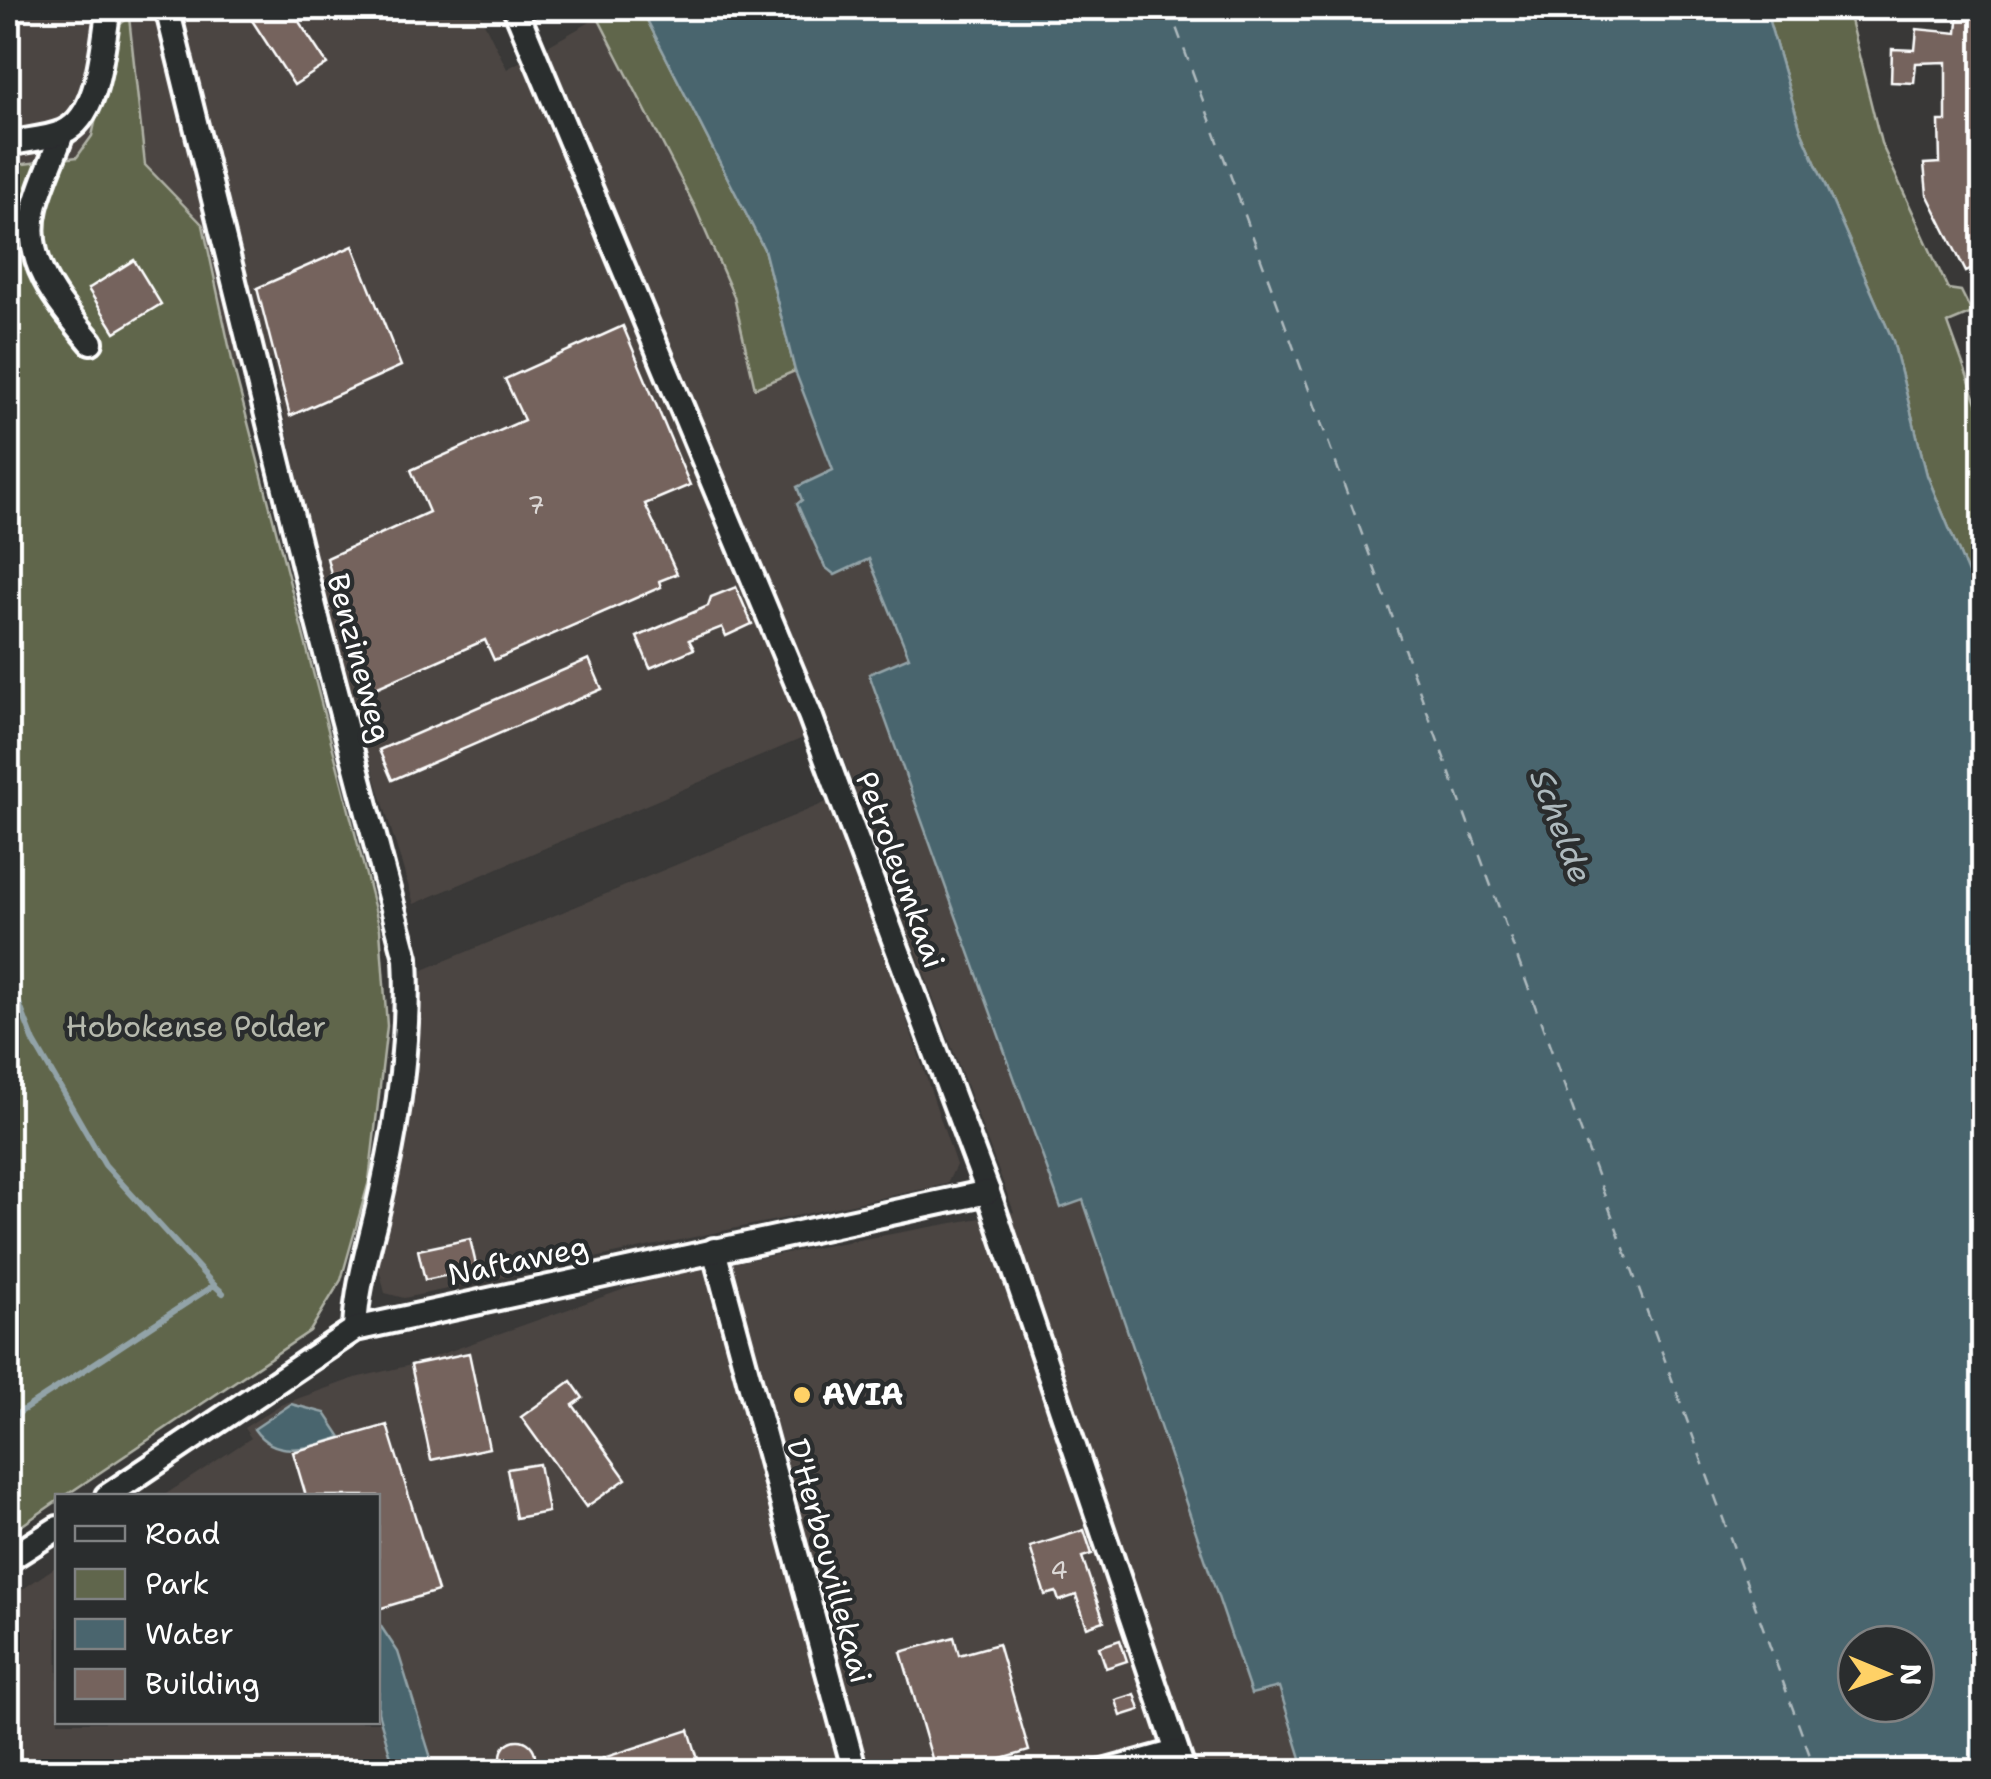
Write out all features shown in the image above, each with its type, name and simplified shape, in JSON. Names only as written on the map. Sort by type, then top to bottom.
[{"type":"street","points":[[8,144],[62,133],[77,124],[86,108],[109,8]]},
{"type":"street","name":"Benzineweg","points":[[167,8],[312,601],[406,958],[406,1014],[390,1143],[357,1290],[355,1329]]},
{"type":"street","name":"Petroleumkaai","points":[[515,8],[810,715],[988,1192],[1180,1762]]},
{"type":"street","points":[[62,133],[34,210],[34,252],[51,295],[91,342]]},
{"type":"street","name":"Naftaweg","points":[[110,1494],[355,1329],[988,1192]]},
{"type":"street","name":"D'Herbouvillekaai","points":[[714,1250],[855,1772]]},
{"type":"street","points":[[8,1560],[55,1530]]},
{"type":"street","points":[[1102,1772],[1180,1762]]},
{"type":"shaded area","points":[[8,8],[477,8],[507,69],[599,17],[695,207],[734,297],[755,387],[795,371],[833,470],[797,487],[869,558],[909,658],[870,675],[1061,1207],[1083,1200],[1252,1693],[1279,1687],[1305,1771],[8,1771],[8,1599],[55,1567],[55,1724],[380,1724],[380,1494],[166,1494],[251,1438],[244,1428],[280,1405],[355,1378],[411,1365],[664,1275],[1014,1212],[831,726],[414,904],[330,630],[272,359],[234,369],[203,226],[145,165],[128,18],[117,27],[92,136],[77,157],[8,166]]},
{"type":"shaded area","points":[[832,800],[956,1165],[947,1184],[404,1298],[385,1293],[378,1264],[399,1176],[423,970]]},
{"type":"green space","points":[[593,8],[641,8],[764,249],[795,371],[755,388],[734,297],[695,207]]},
{"type":"green space","points":[[1765,8],[1847,8],[1881,143],[1948,289],[1961,291],[1972,313],[1948,323],[1983,419],[1983,610],[1927,475],[1893,341],[1801,130]]},
{"type":"green space","name":"Hobokense Polder","points":[[129,17],[145,165],[203,225],[234,369],[380,929],[387,1026],[369,1181],[341,1280],[310,1331],[68,1494],[55,1494],[55,1502],[8,1535],[8,166],[77,157],[92,136],[117,27]]},
{"type":"water","name":"Schelde","points":[[641,8],[1765,8],[1801,130],[1893,341],[1927,475],[1983,610],[1983,1771],[1305,1771],[1279,1687],[1251,1694],[1083,1200],[1061,1208],[869,674],[909,657],[869,559],[835,575],[825,567],[797,504],[802,500],[797,487],[833,470],[795,371],[764,249]]},
{"type":"water","points":[[291,1404],[325,1413],[341,1437],[294,1449],[263,1439],[254,1429]]},
{"type":"water","points":[[380,1625],[398,1652],[435,1771],[395,1771],[380,1719]]},
{"type":"building","points":[[244,8],[290,8],[327,64],[294,85]]},
{"type":"building","points":[[1959,8],[1984,8],[1984,263],[1966,272],[1927,194],[1924,164],[1940,163],[1939,121],[1946,121],[1946,62],[1916,63],[1914,83],[1891,82],[1892,49],[1915,50],[1917,29],[1957,33]]},
{"type":"building","points":[[353,246],[401,366],[290,416],[257,288]]},
{"type":"building","points":[[134,260],[161,304],[115,332],[88,289]]},
{"type":"building","points":[[623,326],[690,485],[645,504],[677,574],[659,581],[661,587],[494,660],[485,640],[362,694],[327,558],[429,512],[411,470],[524,420],[505,379]]},
{"type":"building","points":[[736,587],[752,624],[726,636],[722,627],[689,640],[694,649],[650,668],[637,637],[708,606],[711,597]]},
{"type":"building","points":[[589,659],[602,689],[392,780],[379,750]]},
{"type":"building","points":[[470,1239],[477,1269],[425,1280],[418,1250]]},
{"type":"building","points":[[469,1353],[489,1448],[431,1460],[411,1365]]},
{"type":"building","points":[[571,1381],[583,1398],[573,1405],[626,1479],[586,1507],[521,1417]]},
{"type":"building","points":[[387,1425],[438,1591],[380,1608],[380,1494],[305,1494],[293,1452]]},
{"type":"building","points":[[539,1464],[548,1512],[516,1518],[507,1469]]},
{"type":"building","points":[[1084,1530],[1092,1554],[1082,1557],[1104,1621],[1087,1627],[1076,1595],[1059,1601],[1056,1592],[1045,1595],[1030,1547]]},
{"type":"building","points":[[954,1637],[959,1655],[998,1644],[1029,1751],[958,1772],[936,1772],[901,1652]]},
{"type":"building","points":[[1120,1640],[1127,1661],[1106,1668],[1099,1647]]},
{"type":"building","points":[[1135,1694],[1140,1710],[1121,1716],[1116,1700]]},
{"type":"building","points":[[689,1730],[702,1772],[659,1772],[656,1761],[607,1772],[603,1758]]},
{"type":"building","points":[[518,1740],[530,1745],[535,1757],[530,1769],[518,1774],[506,1769],[501,1757],[506,1745]]},
{"type":"waterway","points":[[8,975],[34,1042],[105,1165],[214,1285]]},
{"type":"waterway","points":[[8,1420],[214,1285],[223,1293]]},
{"type":"ferry route","points":[[1169,8],[1816,1772]]},
{"type":"place","name":"AVIA","points":[[802,1395]]}]
